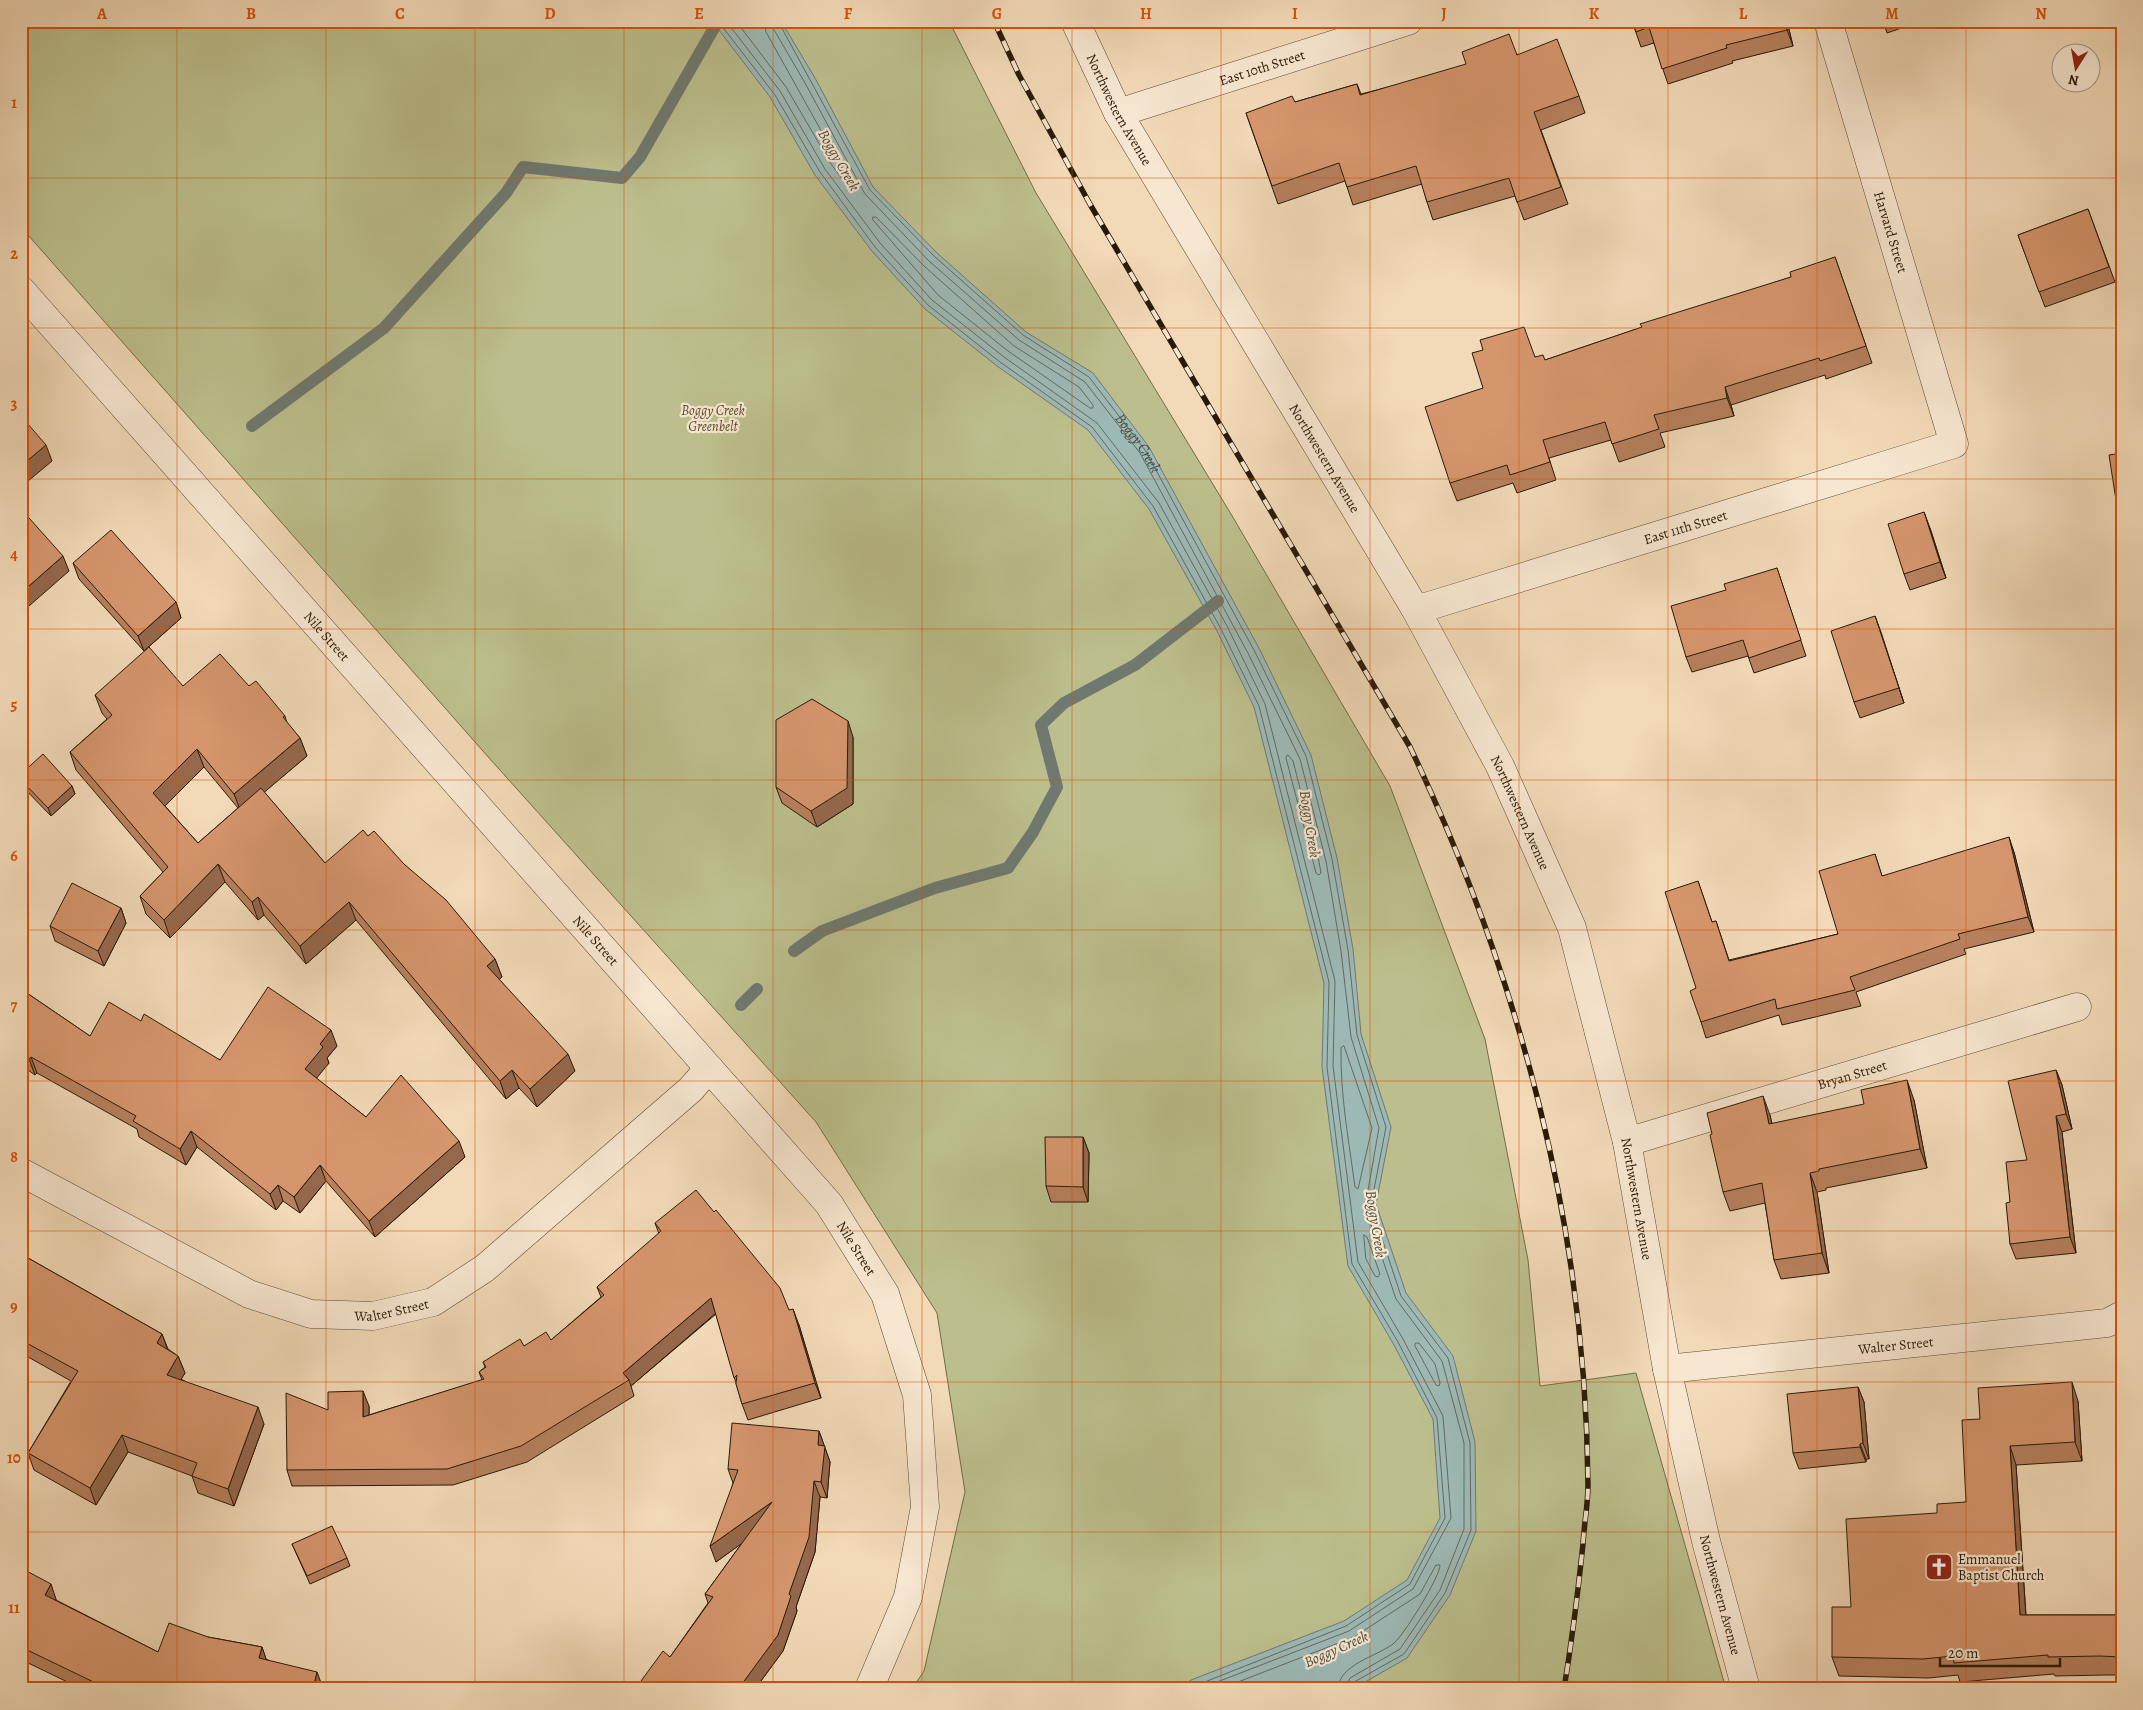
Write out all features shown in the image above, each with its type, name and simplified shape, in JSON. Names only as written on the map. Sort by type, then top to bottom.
[{"type":"street","name":"Northwestern Avenue","points":[[1075,21],[1118,113],[1416,610],[1500,766],[1572,928],[1627,1142],[1667,1369],[1706,1542],[1746,1689]]},
{"type":"street","name":"East 10th Street","points":[[1118,113],[1408,21]]},
{"type":"street","name":"Harvard Street","points":[[1828,21],[1954,444]]},
{"type":"street","name":"Nile Street","points":[[21,290],[829,1204],[885,1294],[917,1395],[925,1507],[908,1597],[869,1689]]},
{"type":"street","name":"East 11th Street","points":[[1416,610],[1954,444]]},
{"type":"street","name":"Bryan Street","points":[[1627,1142],[2077,1007]]},
{"type":"street","name":"Walter Street","points":[[21,1172],[249,1294],[311,1314],[374,1316],[433,1302],[485,1268],[691,1088],[710,1068]]},
{"type":"street","name":"Walter Street","points":[[1667,1369],[2106,1323],[2122,1315]]},
{"type":"green space","name":"Boggy Creek Greenbelt","points":[[21,21],[949,21],[1036,193],[1231,514],[1390,786],[1485,1039],[1528,1260],[1540,1386],[1636,1373],[1726,1689],[912,1689],[924,1671],[965,1492],[937,1313],[816,1122],[490,759],[21,227]]},
{"type":"water","name":"Boggy Creek","points":[[712,21],[781,21],[815,78],[873,187],[937,253],[1026,332],[1093,373],[1149,447],[1260,650],[1311,755],[1337,858],[1353,949],[1361,1034],[1391,1127],[1376,1204],[1406,1293],[1453,1356],[1475,1442],[1476,1531],[1450,1595],[1407,1658],[1353,1689],[1178,1689],[1191,1680],[1344,1621],[1407,1580],[1440,1518],[1433,1419],[1394,1345],[1348,1266],[1322,1067],[1324,983],[1254,707],[1217,631],[1149,509],[1088,430],[997,366],[925,309],[871,250],[815,175],[770,97]]},
{"type":"building","points":[[1632,21],[1785,21],[1787,30],[1726,45],[1727,48],[1662,69],[1649,27],[1636,32]]},
{"type":"building","points":[[1509,34],[1517,55],[1557,39],[1579,96],[1534,112],[1561,187],[1517,202],[1509,178],[1427,202],[1416,166],[1347,187],[1339,163],[1272,186],[1246,113],[1292,96],[1295,102],[1357,84],[1360,95],[1466,64],[1462,52]]},
{"type":"building","points":[[2088,209],[2109,267],[2039,292],[2018,235]]},
{"type":"building","points":[[1835,257],[1866,346],[1820,361],[1819,358],[1725,387],[1727,398],[1654,415],[1659,429],[1612,444],[1605,422],[1543,440],[1550,462],[1510,475],[1507,465],[1450,483],[1425,407],[1483,388],[1472,353],[1483,350],[1480,340],[1524,327],[1535,357],[1543,355],[1545,360],[1642,327],[1640,324],[1791,277],[1790,272]]},
{"type":"building","points":[[21,416],[46,445],[21,466]]},
{"type":"building","points":[[2122,453],[2122,513],[2118,513],[2109,455]]},
{"type":"building","points":[[21,509],[63,556],[21,593]]},
{"type":"building","points":[[1924,512],[1940,562],[1904,574],[1888,524]]},
{"type":"building","points":[[111,530],[176,602],[138,636],[73,563]]},
{"type":"building","points":[[1777,568],[1801,640],[1749,658],[1743,640],[1686,657],[1671,606],[1726,590],[1724,584]]},
{"type":"building","points":[[1875,616],[1899,688],[1854,702],[1831,631]]},
{"type":"building","points":[[149,647],[183,686],[220,654],[249,686],[256,681],[285,716],[283,717],[300,738],[234,794],[197,749],[153,793],[198,843],[261,788],[325,863],[363,830],[368,836],[374,831],[404,864],[446,900],[495,959],[487,966],[568,1054],[530,1089],[512,1070],[500,1081],[349,902],[300,946],[258,897],[252,902],[218,864],[164,920],[140,896],[168,867],[70,752],[112,715],[95,695]]},
{"type":"building","points":[[812,699],[848,721],[847,788],[811,811],[776,787],[776,720]]},
{"type":"building","points":[[43,754],[72,786],[48,808],[21,780],[21,774]]},
{"type":"building","points":[[2009,837],[2028,917],[1958,934],[1960,939],[1850,977],[1855,990],[1777,1009],[1775,999],[1701,1022],[1690,991],[1696,988],[1665,892],[1698,881],[1712,922],[1716,921],[1729,961],[1838,934],[1819,871],[1875,854],[1882,876]]},
{"type":"building","points":[[72,883],[121,908],[98,951],[50,926]]},
{"type":"building","points":[[268,987],[331,1030],[320,1044],[323,1047],[305,1069],[366,1117],[401,1075],[459,1141],[369,1221],[320,1165],[294,1197],[278,1185],[270,1194],[191,1131],[180,1149],[133,1121],[136,1116],[21,1053],[21,989],[90,1036],[109,1002],[141,1021],[144,1014],[220,1060]]},
{"type":"building","points":[[2056,1070],[2066,1114],[2056,1116],[2070,1237],[2010,1244],[2006,1203],[2010,1202],[2006,1162],[2027,1160],[2008,1081]]},
{"type":"building","points":[[1907,1080],[1920,1149],[1819,1169],[1819,1171],[1810,1173],[1822,1253],[1774,1260],[1762,1183],[1723,1192],[1707,1113],[1763,1096],[1769,1124],[1864,1104],[1861,1090]]},
{"type":"building","points":[[1045,1137],[1083,1137],[1083,1187],[1046,1186]]},
{"type":"building","points":[[696,1190],[714,1212],[716,1210],[780,1288],[789,1310],[793,1309],[815,1383],[742,1404],[736,1384],[737,1375],[734,1378],[711,1298],[623,1373],[629,1380],[521,1446],[447,1469],[287,1470],[286,1393],[328,1410],[328,1392],[363,1391],[363,1417],[484,1379],[479,1372],[486,1367],[483,1362],[520,1339],[524,1346],[546,1332],[551,1340],[604,1295],[597,1287],[661,1231],[655,1223]]},
{"type":"building","points":[[21,1254],[162,1334],[157,1343],[178,1356],[167,1375],[258,1407],[228,1489],[192,1476],[197,1463],[122,1435],[90,1488],[28,1453],[78,1371],[21,1340]]},
{"type":"building","points":[[2072,1382],[2075,1442],[2010,1446],[2020,1615],[2122,1615],[2122,1657],[2048,1657],[2048,1655],[1954,1663],[1953,1656],[1923,1659],[1832,1657],[1832,1607],[1851,1607],[1846,1519],[1937,1513],[1937,1504],[1966,1502],[1962,1420],[1980,1419],[1978,1388]]},
{"type":"building","points":[[1858,1387],[1863,1443],[1860,1444],[1860,1447],[1793,1453],[1787,1394]]},
{"type":"building","points":[[732,1423],[819,1431],[818,1445],[825,1446],[821,1482],[814,1481],[809,1537],[789,1594],[791,1596],[778,1635],[739,1688],[730,1682],[725,1689],[652,1689],[641,1681],[663,1651],[670,1657],[713,1597],[705,1594],[772,1502],[710,1546],[738,1470],[728,1469]]},
{"type":"building","points":[[332,1526],[347,1558],[307,1576],[292,1544]]},
{"type":"building","points":[[21,1568],[51,1584],[45,1595],[158,1652],[169,1623],[208,1637],[262,1647],[259,1658],[317,1672],[313,1689],[108,1689],[21,1647]]},
{"type":"waterway","points":[[252,426],[384,328],[506,193],[523,167],[622,178],[640,157],[718,21]]},
{"type":"waterway","points":[[794,951],[822,931],[935,888],[1008,868],[1033,832],[1057,787],[1041,725],[1064,703],[1135,665],[1218,601]]},
{"type":"waterway","points":[[741,1005],[757,989]]},
{"type":"railway","points":[[994,21],[1019,75],[1091,206],[1410,747],[1449,834],[1484,923],[1514,1014],[1540,1106],[1560,1200],[1575,1294],[1584,1389],[1588,1492],[1577,1598],[1564,1689]]},
{"type":"place","name":"Emmanuel Baptist Church","points":[[1939,1567]]}]
